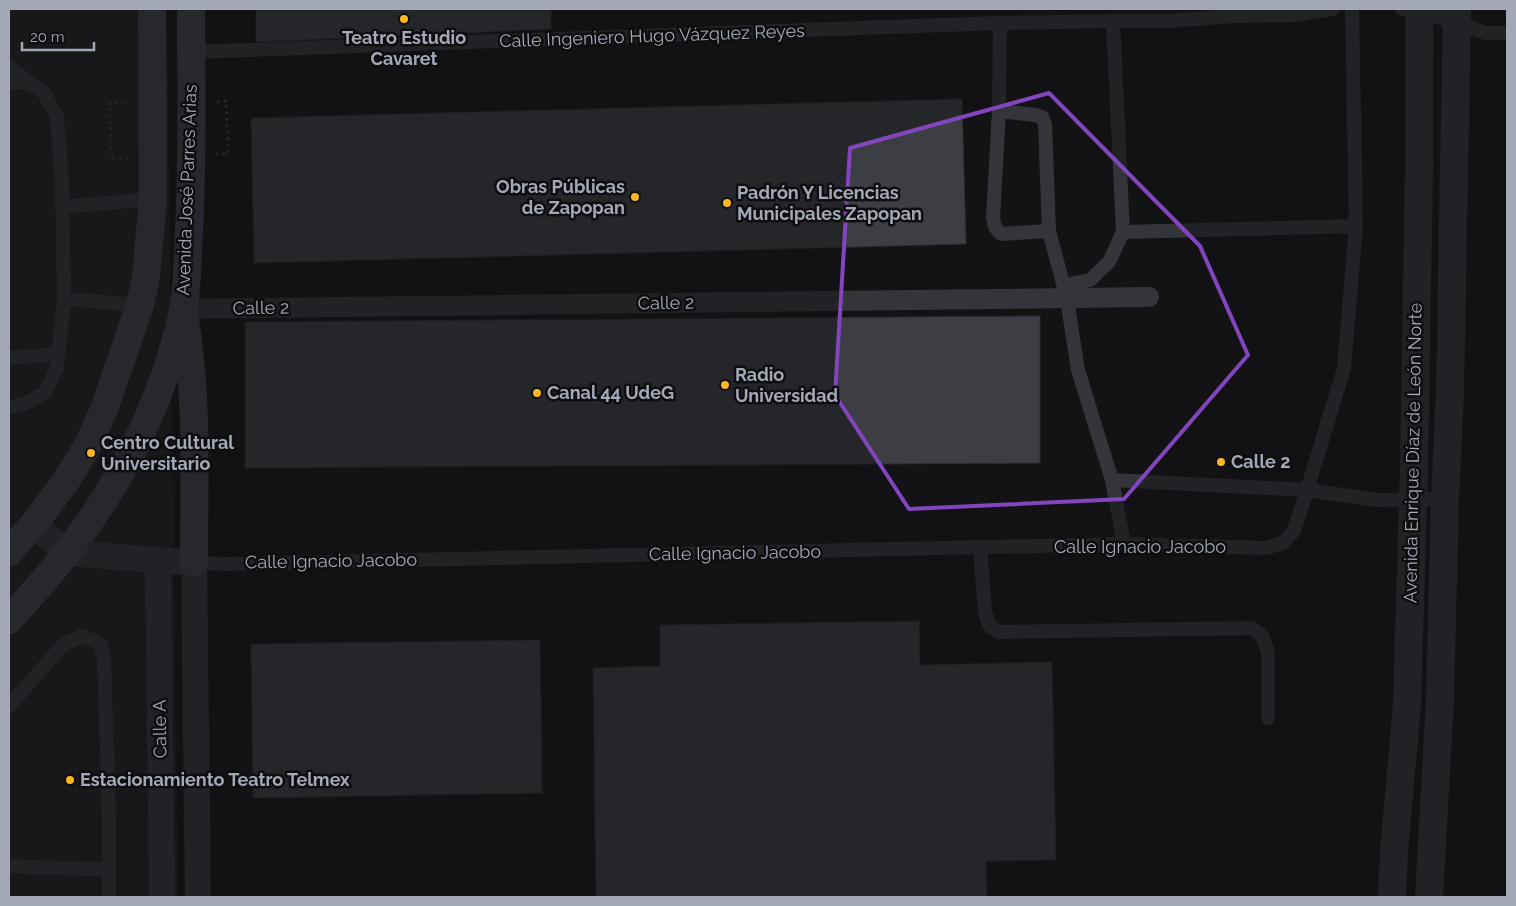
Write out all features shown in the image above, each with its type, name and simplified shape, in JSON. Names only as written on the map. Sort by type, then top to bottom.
[{"type":"main road","name":"Avenida José Parres Arias","points":[[9,552],[34,524],[66,481],[88,445],[103,412],[140,305],[146,276],[153,199],[152,9]]},
{"type":"main road","name":"Avenida José Parres Arias","points":[[9,620],[67,553],[98,511],[120,476],[143,432],[169,367],[183,309],[191,190],[191,9]]},
{"type":"main road","points":[[183,309],[191,356],[195,418],[194,563]]},
{"type":"street","name":"Avenida Enrique Díaz de León Norte","points":[[1392,897],[1407,704],[1412,499],[1419,166],[1413,10]]},
{"type":"street","name":"Avenida Enrique Díaz de León Norte","points":[[1429,897],[1440,700],[1450,384],[1457,15]]},
{"type":"street","name":"Calle 2","points":[[183,309],[1066,292],[1149,298]]},
{"type":"street","points":[[34,524],[67,553]]},
{"type":"street","name":"Calle Ignacio Jacobo","points":[[67,553],[194,563]]},
{"type":"street","name":"Calle A","points":[[158,561],[162,897]]},
{"type":"street","name":"Calle A","points":[[194,563],[198,897]]},
{"type":"lane","name":"Calle Ingeniero Hugo Vázquez Reyes","points":[[191,52],[1000,24],[1168,21],[1234,12],[1296,15],[1333,9]]},
{"type":"lane","name":"Calle Ignacio Jacobo","points":[[194,563],[227,564],[1124,544],[1265,548],[1283,543],[1294,531],[1344,368],[1356,226],[1352,9]]},
{"type":"lane","points":[[1413,10],[1457,15],[1485,33],[1507,33]]},
{"type":"lane","points":[[1066,292],[1090,280],[1109,262],[1123,232],[1113,21]]},
{"type":"lane","points":[[1000,24],[999,111],[993,218],[995,227],[1001,234],[1050,231]]},
{"type":"lane","points":[[9,65],[10,68],[44,93],[56,117],[62,181],[64,299],[57,368],[45,393],[22,404],[9,407]]},
{"type":"lane","points":[[9,83],[28,82]]},
{"type":"lane","points":[[999,111],[1035,115],[1042,118],[1044,124],[1050,231],[1066,292],[1078,370],[1112,480],[1124,544]]},
{"type":"lane","points":[[62,207],[153,199]]},
{"type":"lane","points":[[1123,232],[1356,226]]},
{"type":"lane","points":[[64,299],[140,305]]},
{"type":"lane","points":[[9,358],[58,354]]},
{"type":"lane","points":[[1112,480],[1307,490],[1377,500],[1445,499]]},
{"type":"lane","points":[[980,548],[985,611],[990,625],[1000,632],[1252,628],[1262,636],[1268,652],[1268,718]]},
{"type":"lane","points":[[9,706],[64,644],[82,636],[100,642],[104,658],[109,816],[109,897]]},
{"type":"lane","points":[[9,866],[109,870]]},
{"type":"path","points":[[226,102],[228,154]]},
{"type":"path","points":[[109,103],[112,159]]},
{"type":"highlighted area","points":[[1049,93],[1200,246],[1248,355],[1124,499],[909,509],[835,395],[850,148]]},
{"type":"shaded area","name":"Centro Cultural Universitario","points":[[9,9],[167,9],[178,897],[9,897]]},
{"type":"building","name":"Teatro Estudio Cavaret","points":[[256,9],[551,9],[551,29],[256,42]]},
{"type":"building","points":[[962,99],[966,244],[254,263],[251,118]]},
{"type":"building","points":[[1040,316],[1040,463],[245,468],[245,322]]},
{"type":"building","points":[[919,621],[920,665],[1052,662],[1056,860],[986,861],[987,897],[596,897],[593,668],[660,666],[660,625]]},
{"type":"building","points":[[540,640],[542,793],[253,798],[251,644]]},
{"type":"place","name":"Teatro Estudio Cavaret","points":[[404,19]]},
{"type":"place","name":"Obras Públicas de Zapopan","points":[[635,197]]},
{"type":"place","name":"Padrón Y Licencias Municipales Zapopan","points":[[727,203]]},
{"type":"place","name":"Radio Universidad","points":[[725,385]]},
{"type":"place","name":"Canal 44 UdeG","points":[[537,393]]},
{"type":"place","name":"Centro Cultural Universitario","points":[[91,453]]},
{"type":"place","name":"Calle 2","points":[[1221,462]]},
{"type":"place","name":"Estacionamiento Teatro Telmex","points":[[70,780]]}]
